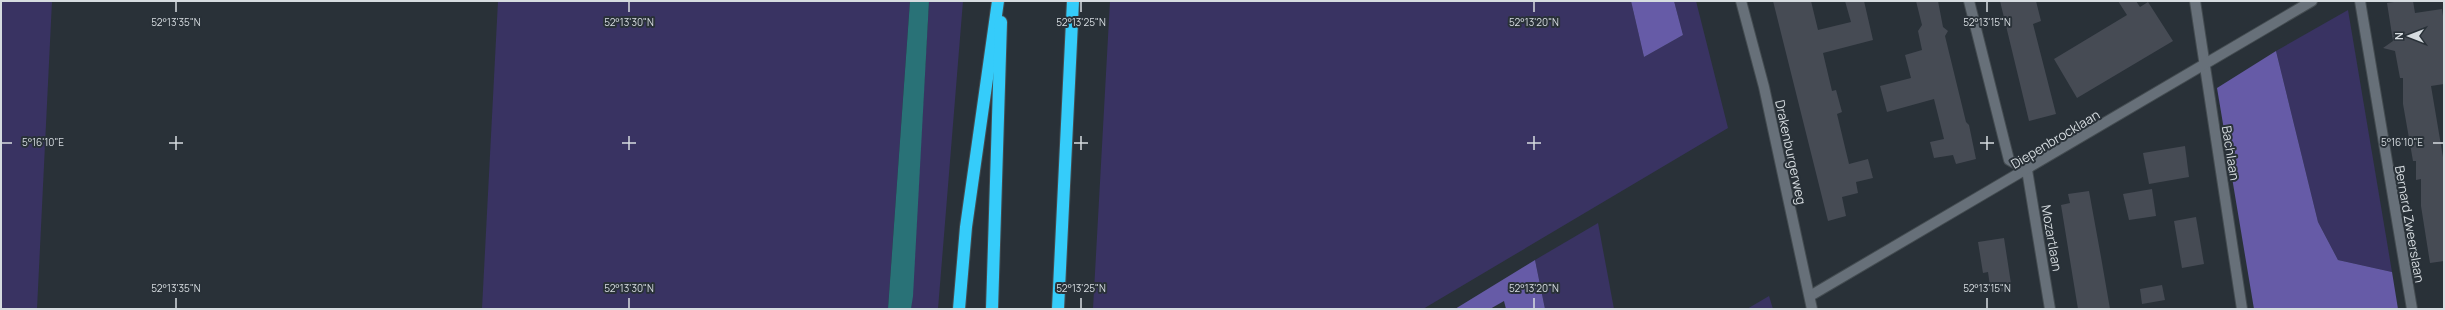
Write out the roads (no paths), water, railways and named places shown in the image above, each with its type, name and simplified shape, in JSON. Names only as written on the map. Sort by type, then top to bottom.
[{"type":"highway","points":[[959,309],[966,227],[998,1]]},
{"type":"highway","points":[[992,309],[1002,1]]},
{"type":"highway","points":[[1058,309],[1073,1]]},
{"type":"street","name":"Drakenburgerweg","points":[[1741,1],[1764,87],[1812,309]]},
{"type":"street","points":[[1969,1],[2009,160],[2027,170]]},
{"type":"street","name":"Bachlaan","points":[[2195,1],[2242,309]]},
{"type":"street","name":"Diepenbrocklaan","points":[[1810,296],[2204,66],[2312,1]]},
{"type":"street","name":"Bernard Zweerslaan","points":[[2360,1],[2412,309]]},
{"type":"street","name":"Mozartlaan","points":[[2027,170],[2050,309]]},
{"type":"water","points":[[910,1],[929,1],[913,296],[911,309],[888,309]]}]
